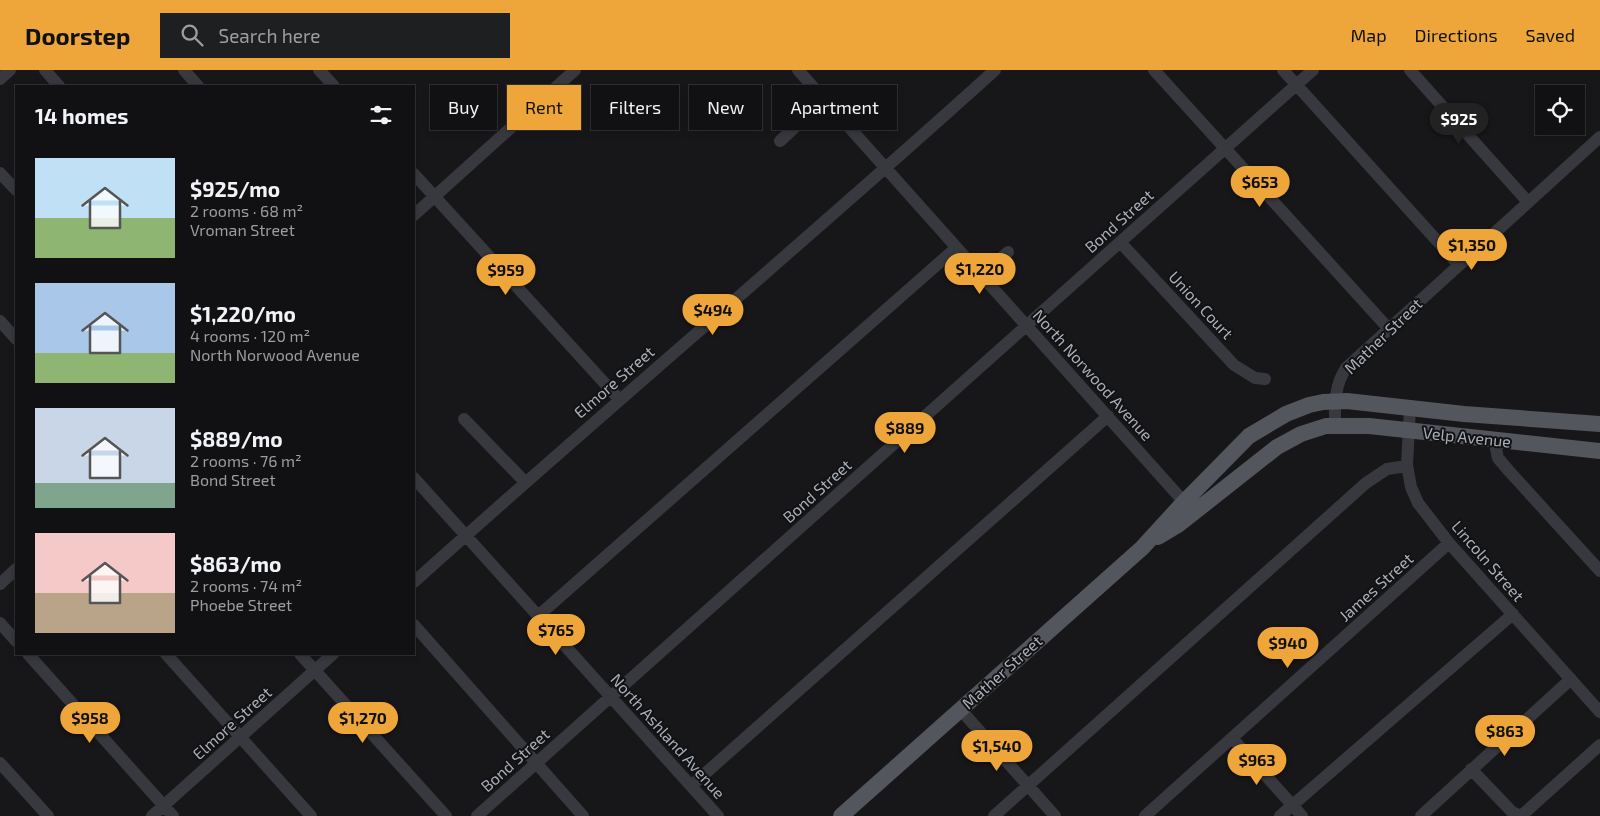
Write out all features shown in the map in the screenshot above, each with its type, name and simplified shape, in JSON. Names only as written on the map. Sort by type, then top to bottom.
[{"type":"main road","name":"Velp Avenue","points":[[1335,401],[1600,424]]},
{"type":"main road","name":"Mather Street","points":[[840,816],[1142,548],[1184,502],[1258,429],[1286,414],[1309,405],[1335,401]]},
{"type":"main road","name":"Velp Avenue","points":[[1334,425],[1600,450]]},
{"type":"main road","name":"Mather Street","points":[[1142,548],[1178,525],[1277,447],[1308,432],[1334,425]]},
{"type":"street","points":[[0,79],[10,70]]},
{"type":"street","points":[[45,70],[58,85]]},
{"type":"street","points":[[184,70],[197,85]]},
{"type":"street","points":[[319,70],[333,85]]},
{"type":"street","points":[[415,214],[576,70]]},
{"type":"street","name":"North Norwood Avenue","points":[[798,70],[811,85]]},
{"type":"street","name":"Elmore Street","points":[[415,581],[619,399],[887,168],[995,70]]},
{"type":"street","points":[[1154,70],[1388,328]]},
{"type":"street","points":[[1283,70],[1458,264]]},
{"type":"street","name":"Bond Street","points":[[477,816],[1313,70]]},
{"type":"street","points":[[1410,70],[1528,202]]},
{"type":"street","points":[[780,141],[792,130]]},
{"type":"street","name":"North Norwood Avenue","points":[[852,130],[1184,502]]},
{"type":"street","name":"Mather Street","points":[[1334,425],[1338,383],[1346,368],[1458,264],[1600,138]]},
{"type":"street","points":[[0,172],[15,189]]},
{"type":"street","points":[[415,175],[619,399]]},
{"type":"street","name":"Union Court","points":[[1120,242],[1234,365],[1255,378],[1265,379]]},
{"type":"street","points":[[538,616],[956,248]]},
{"type":"street","points":[[981,276],[1008,252]]},
{"type":"street","points":[[1,323],[15,338]]},
{"type":"street","name":"Lincoln Street","points":[[1410,408],[1407,466],[1414,495],[1424,512],[1600,712]]},
{"type":"street","points":[[691,786],[1108,416]]},
{"type":"street","points":[[464,419],[525,482]]},
{"type":"street","points":[[1494,440],[1498,458],[1600,571]]},
{"type":"street","points":[[994,816],[1366,483],[1387,469],[1407,466]]},
{"type":"street","name":"North Ashland Avenue","points":[[415,479],[718,816]]},
{"type":"street","name":"James Street","points":[[1145,816],[1450,543]]},
{"type":"street","points":[[0,584],[15,571]]},
{"type":"street","points":[[1280,816],[1513,614]]},
{"type":"street","points":[[0,623],[15,640]]},
{"type":"street","points":[[415,626],[583,816]]},
{"type":"street","points":[[29,655],[173,816]]},
{"type":"street","points":[[167,655],[311,816]]},
{"type":"street","points":[[301,655],[446,816]]},
{"type":"street","name":"Elmore Street","points":[[152,816],[332,655]]},
{"type":"street","points":[[1421,816],[1571,679]]},
{"type":"street","points":[[960,710],[1055,816]]},
{"type":"street","points":[[1232,738],[1302,816]]},
{"type":"street","points":[[1471,769],[1512,812],[1521,816],[1600,745]]},
{"type":"street","points":[[0,763],[48,816]]}]
